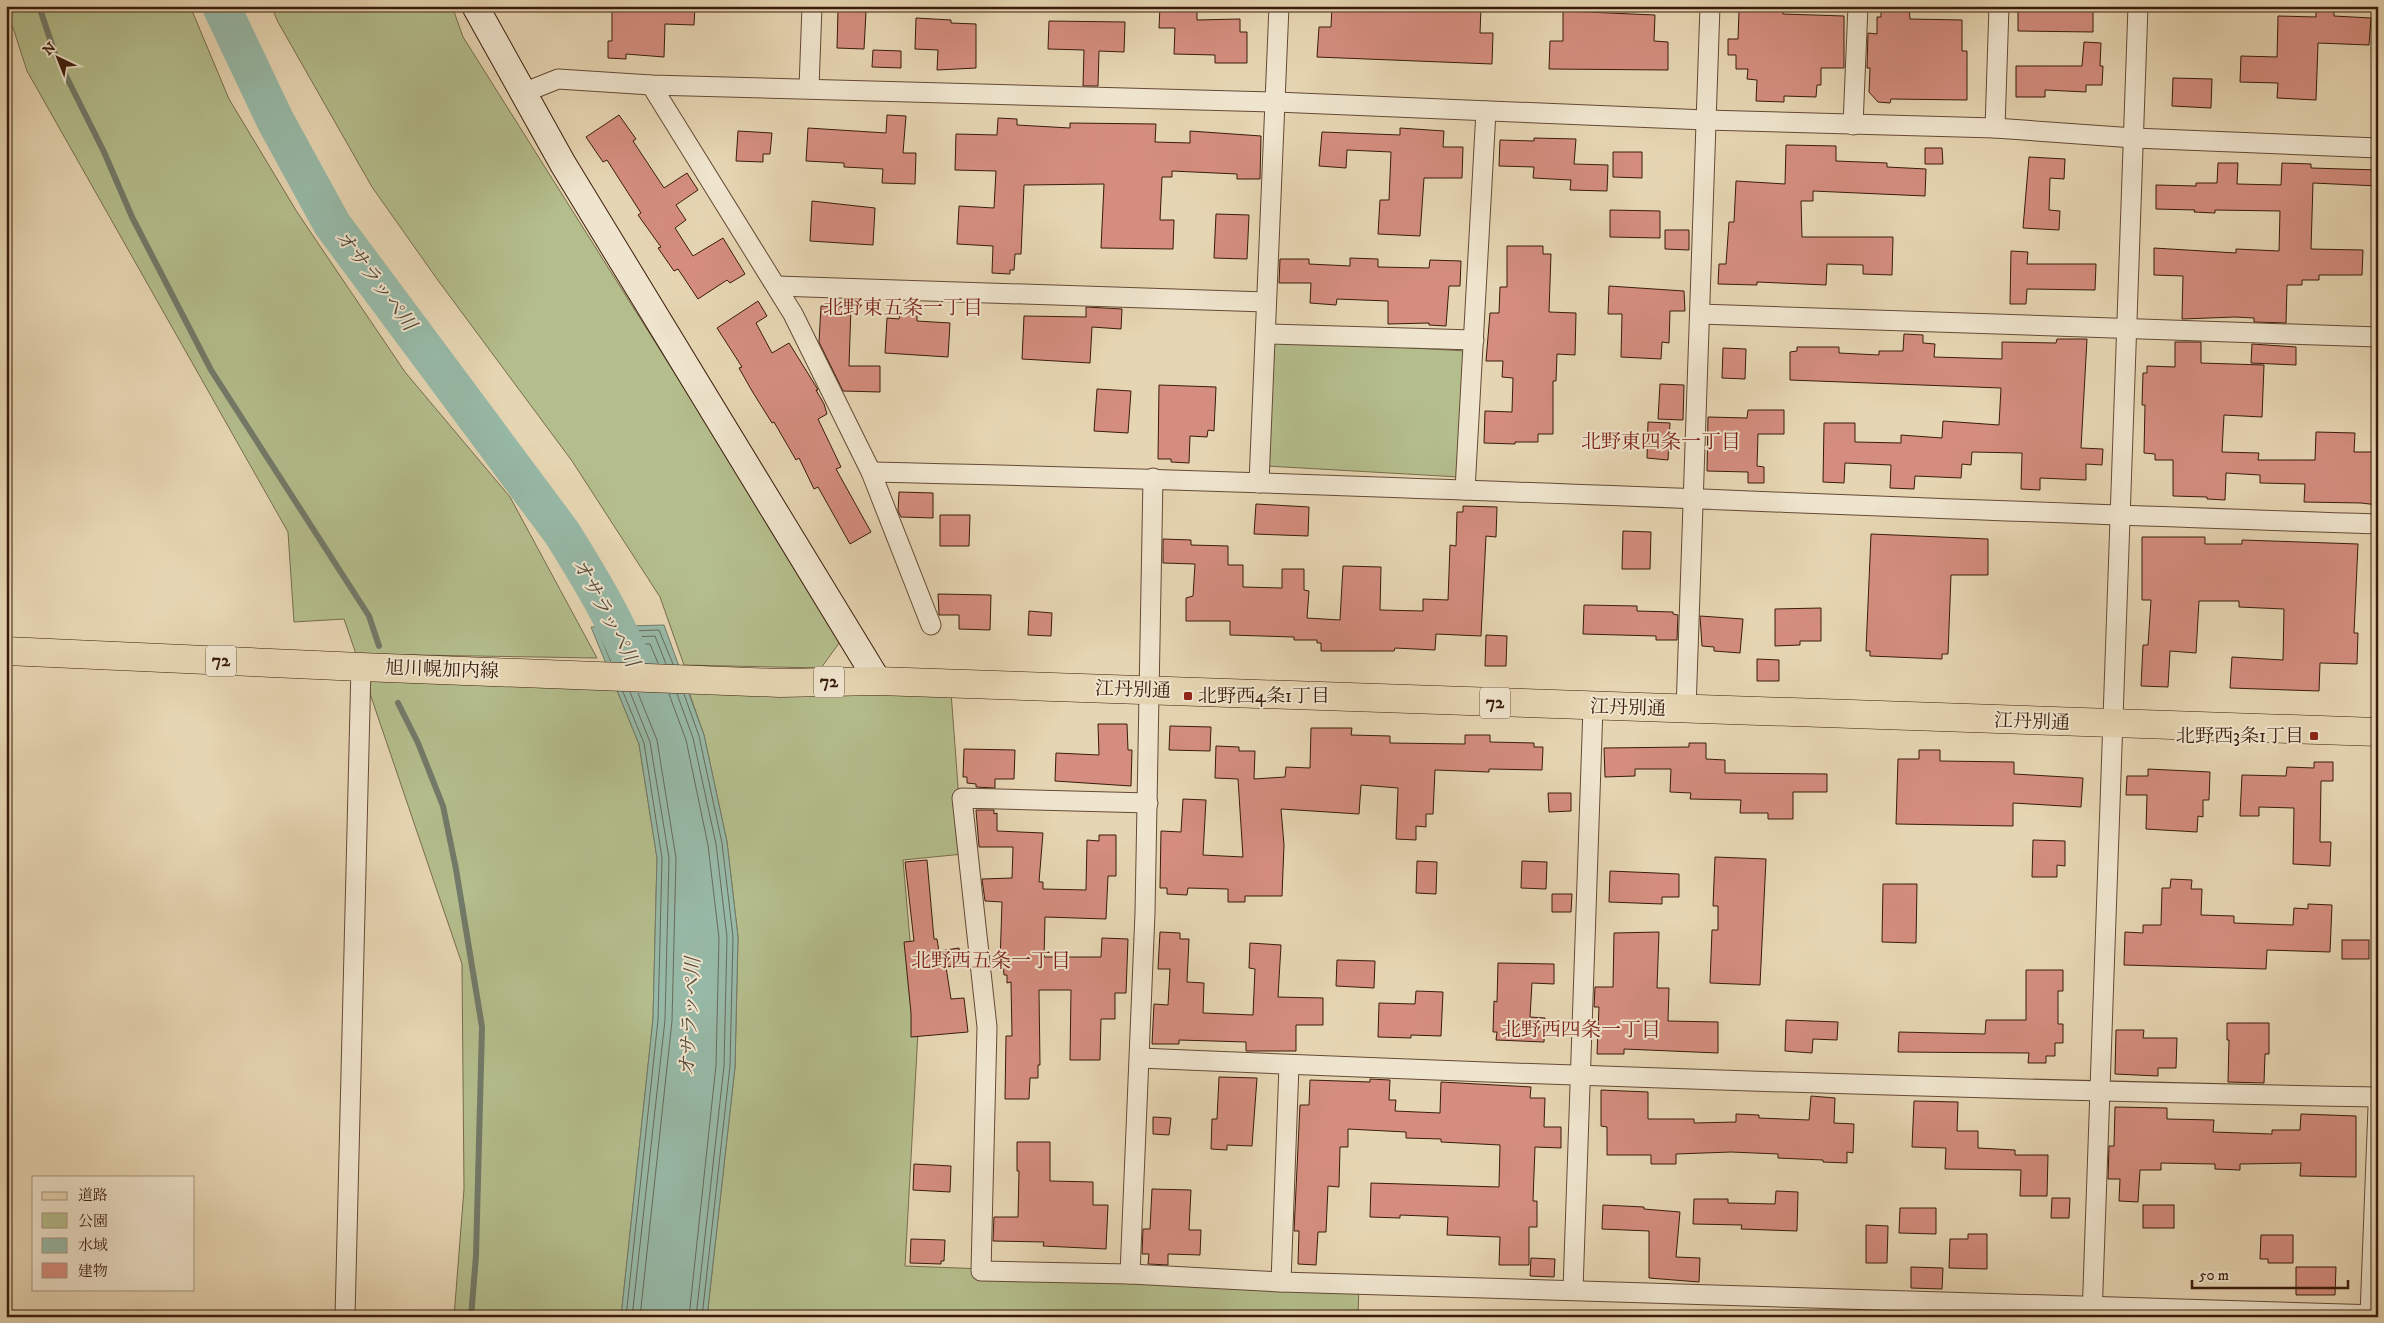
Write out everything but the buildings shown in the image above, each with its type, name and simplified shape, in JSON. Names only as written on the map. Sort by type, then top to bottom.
[{"type":"main road","name":"旭川幌加内線","points":[[6,651],[780,683],[878,681]]},
{"type":"main road","name":"江丹別通","points":[[878,681],[1593,707],[2378,732]]},
{"type":"street","points":[[475,6],[563,164],[878,681]]},
{"type":"street","points":[[808,88],[812,6]]},
{"type":"street","points":[[1259,483],[1279,6]]},
{"type":"street","points":[[1686,710],[1710,6]]},
{"type":"street","points":[[1853,125],[1858,6]]},
{"type":"street","points":[[1995,128],[2000,6]]},
{"type":"street","points":[[2092,1312],[2125,328],[2138,6]]},
{"type":"street","points":[[523,93],[558,79],[651,84],[1276,102],[1706,120],[1995,128],[2134,138],[2378,148]]},
{"type":"street","points":[[651,84],[793,314],[871,472],[931,625]]},
{"type":"street","points":[[1465,490],[1486,111]]},
{"type":"street","points":[[777,286],[1266,302]]},
{"type":"street","points":[[1700,314],[2378,337]]},
{"type":"street","points":[[1266,334],[1474,340]]},
{"type":"street","points":[[871,472],[1153,478],[2120,516],[2378,524]]},
{"type":"street","points":[[1130,1274],[1140,1058],[1148,803],[1153,478]]},
{"type":"street","points":[[345,1317],[361,667]]},
{"type":"street","points":[[1573,1290],[1593,707]]},
{"type":"street","points":[[1148,803],[962,798],[987,1027],[981,1271],[1130,1274],[1281,1282],[1573,1290],[2092,1312],[2374,1315],[2378,1107]]},
{"type":"street","points":[[1140,1058],[1580,1076],[2099,1092],[2378,1097]]},
{"type":"street","points":[[1281,1282],[1289,1065]]},
{"type":"green space","points":[[6,6],[190,6],[229,99],[297,212],[405,372],[510,497],[597,658],[356,654],[344,619],[294,622],[288,532],[27,71]]},
{"type":"green space","points":[[271,6],[452,6],[463,37],[842,639],[821,668],[684,665],[660,597],[572,461],[437,279],[372,187],[278,22]]},
{"type":"green space","points":[[1275,340],[1466,351],[1459,477],[1267,466]]},
{"type":"green space","points":[[362,670],[614,683],[639,744],[657,858],[653,1019],[621,1317],[454,1317],[464,1189],[462,964]]},
{"type":"green space","points":[[688,689],[951,692],[963,854],[903,860],[918,1032],[905,1266],[1359,1283],[1358,1317],[707,1317],[735,1067],[738,937],[727,842],[704,735]]},
{"type":"water","points":[[664,625],[704,735],[727,842],[738,937],[735,1067],[707,1317],[621,1317],[653,1019],[657,858],[639,744],[591,627]]},
{"type":"waterway","points":[[39,6],[55,54],[104,152],[132,217],[211,370],[369,616],[379,646]]},
{"type":"waterway","name":"オサラッペ川","points":[[221,6],[275,120],[332,224],[562,533],[612,619],[637,674]]},
{"type":"waterway","points":[[398,703],[418,743],[443,806],[456,869],[482,1027],[476,1256],[471,1317]]},
{"type":"place","name":"北野西4条1丁目","points":[[1188,696]]},
{"type":"place","name":"北野西3条1丁目","points":[[2314,736]]},
{"type":"district","name":"北野東五条一丁目","points":[[903,308]]},
{"type":"district","name":"北野東四条一丁目","points":[[1661,442]]},
{"type":"district","name":"北野西五条一丁目","points":[[991,961]]},
{"type":"district","name":"北野西四条一丁目","points":[[1581,1030]]}]
